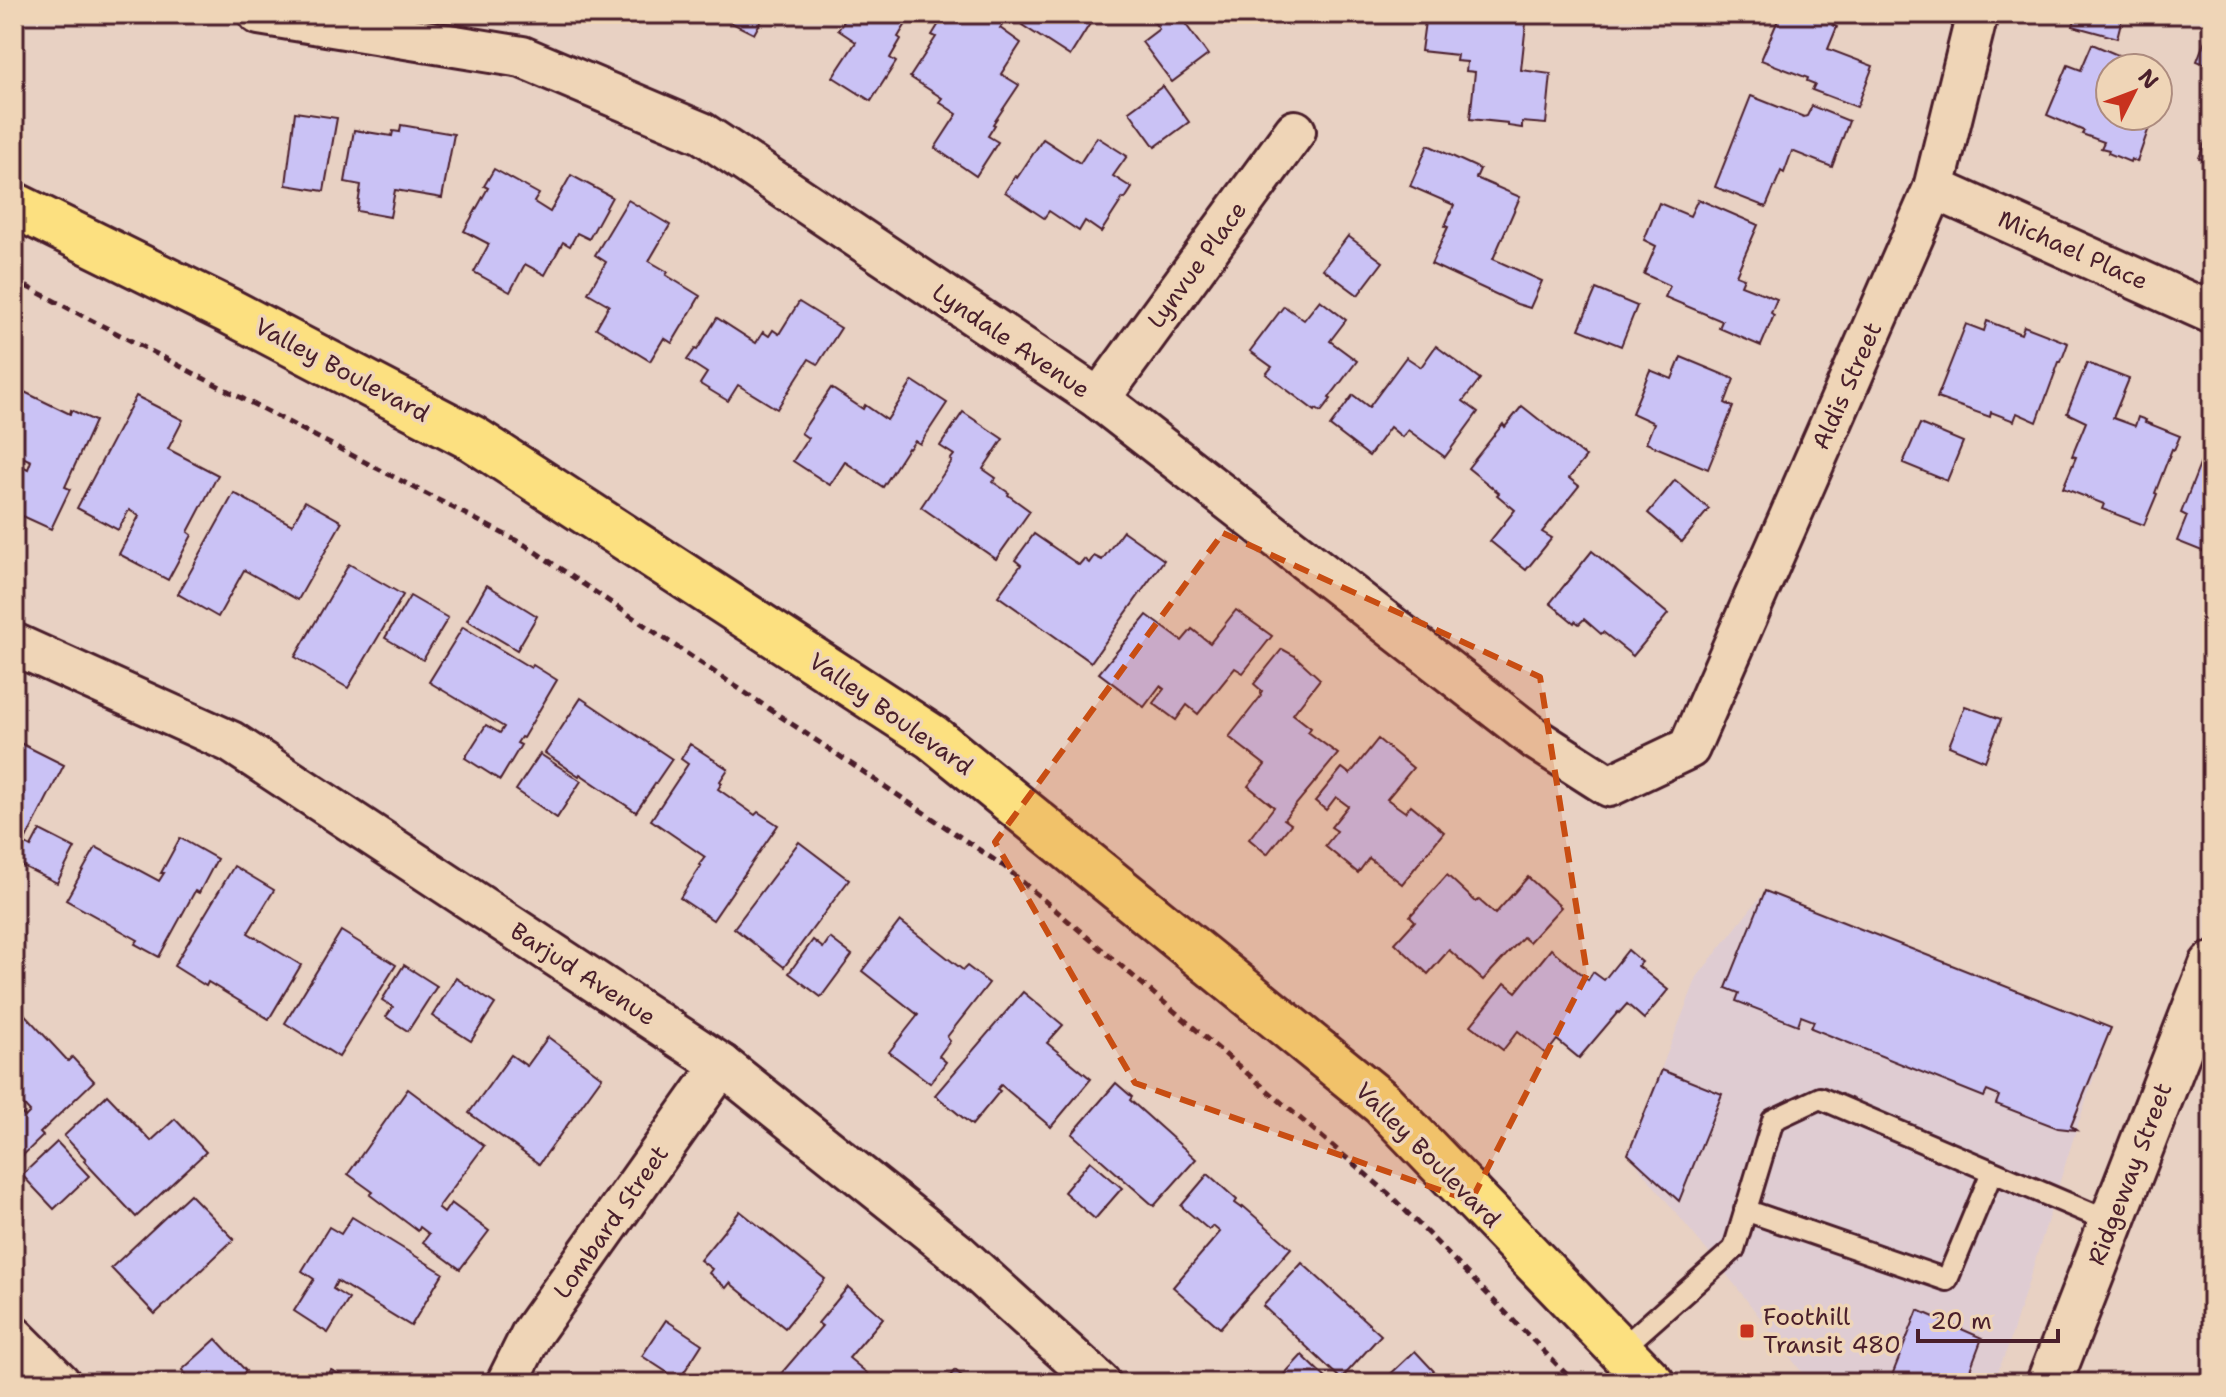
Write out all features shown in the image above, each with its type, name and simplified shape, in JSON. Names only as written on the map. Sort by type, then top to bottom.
[{"type":"main road","name":"Valley Boulevard","points":[[14,205],[227,310],[472,438],[932,737],[1382,1103],[1652,1383]]},
{"type":"street","name":"Lyndale Avenue","points":[[259,14],[522,57],[702,133],[1099,399],[1537,740],[1609,786],[1689,748]]},
{"type":"street","name":"Aldis Street","points":[[1689,748],[1934,188],[1977,14]]},
{"type":"street","name":"Lynvue Place","points":[[1099,399],[1295,131]]},
{"type":"street","name":"Michael Place","points":[[1934,188],[2212,313]]},
{"type":"street","name":"Barjud Avenue","points":[[14,644],[231,742],[722,1065],[957,1253],[1100,1383]]},
{"type":"street","name":"Ridgeway Street","points":[[2049,1383],[2212,965]]},
{"type":"street","name":"Lombard Street","points":[[507,1383],[532,1333],[722,1065]]},
{"type":"street","points":[[14,1337],[60,1383]]},
{"type":"lane","points":[[1620,1350],[1734,1249],[1773,1120],[1820,1098],[2111,1222]]},
{"type":"lane","points":[[1745,1210],[1947,1280],[1992,1172]]},
{"type":"path","points":[[14,280],[525,545],[1005,867],[1389,1194],[1575,1383]]},
{"type":"highlighted area","points":[[1223,533],[1540,677],[1587,974],[1471,1201],[1135,1083],[995,842]]},
{"type":"shaded area","points":[[1765,891],[2111,1028],[2008,1347],[1993,1383],[1810,1383],[1628,1154],[1697,977]]},
{"type":"building","points":[[714,14],[765,14],[754,34]]},
{"type":"building","points":[[836,14],[912,14],[890,58],[896,62],[871,101],[833,77],[856,42],[838,30],[845,20]]},
{"type":"building","points":[[945,14],[999,14],[1007,19],[1000,28],[1021,43],[1001,74],[1019,85],[993,124],[988,136],[998,142],[976,176],[935,148],[957,114],[939,102],[942,98],[910,77],[936,37],[932,35]]},
{"type":"building","points":[[1030,14],[1096,14],[1070,56],[1022,25]]},
{"type":"building","points":[[1148,14],[1195,14],[1184,22],[1208,55],[1172,82],[1142,42],[1159,29]]},
{"type":"building","points":[[1426,14],[1465,14],[1465,18],[1486,20],[1487,14],[1527,14],[1521,70],[1551,74],[1546,124],[1522,122],[1522,128],[1508,126],[1508,123],[1470,119],[1475,72],[1466,71],[1467,62],[1456,61],[1457,55],[1421,51]]},
{"type":"building","points":[[1764,14],[1837,14],[1833,25],[1837,27],[1828,49],[1873,66],[1857,107],[1812,90],[1815,84],[1807,81],[1808,78],[1761,60],[1778,20]]},
{"type":"building","points":[[2077,14],[2123,14],[2117,38],[2073,26]]},
{"type":"building","points":[[2212,22],[2212,67],[2197,61]]},
{"type":"building","points":[[2092,44],[2111,52],[2094,52],[2094,132],[2147,132],[2137,162],[2108,153],[2109,150],[2101,148],[2104,142],[2047,115],[2068,65],[2081,70]]},
{"type":"building","points":[[1163,86],[1189,122],[1155,147],[1129,111]]},
{"type":"building","points":[[1751,96],[1804,117],[1812,106],[1849,121],[1832,167],[1792,151],[1766,207],[1715,187]]},
{"type":"building","points":[[295,112],[337,118],[324,191],[286,185]]},
{"type":"building","points":[[2212,124],[2212,163],[2199,158]]},
{"type":"building","points":[[401,125],[454,134],[442,198],[395,190],[390,217],[357,211],[361,185],[345,182],[354,130],[392,136],[393,131],[400,132]]},
{"type":"building","points":[[1097,137],[1127,156],[1113,176],[1132,188],[1101,232],[1085,221],[1079,231],[1049,211],[1044,218],[1005,192],[1043,139],[1080,163]]},
{"type":"building","points":[[1428,145],[1480,169],[1476,178],[1520,197],[1493,259],[1542,281],[1530,308],[1431,264],[1448,227],[1445,226],[1454,205],[1410,186]]},
{"type":"building","points":[[494,169],[539,194],[534,202],[550,212],[571,175],[612,197],[589,239],[577,233],[570,246],[563,242],[545,275],[525,264],[510,292],[474,272],[489,244],[464,231],[488,188],[484,186]]},
{"type":"building","points":[[1698,199],[1758,225],[1736,275],[1744,278],[1741,285],[1777,299],[1761,346],[1719,328],[1722,321],[1665,297],[1670,286],[1644,274],[1656,246],[1644,240],[1659,203],[1690,216]]},
{"type":"building","points":[[628,200],[670,225],[649,261],[700,296],[672,343],[664,338],[650,361],[596,328],[609,305],[588,293],[606,262],[595,255]]},
{"type":"building","points":[[1348,236],[1383,262],[1358,295],[1323,269]]},
{"type":"building","points":[[1596,289],[1637,306],[1621,346],[1579,329]]},
{"type":"building","points":[[1320,300],[1346,320],[1330,341],[1357,361],[1321,412],[1315,411],[1266,374],[1272,367],[1250,351],[1284,306],[1304,320]]},
{"type":"building","points":[[799,302],[841,328],[818,364],[809,359],[777,409],[738,385],[728,401],[700,384],[707,373],[687,360],[717,318],[756,343],[763,332],[769,336],[773,330],[779,334]]},
{"type":"building","points":[[1987,321],[2021,334],[2024,326],[2068,343],[2037,422],[2017,413],[2014,421],[1991,412],[1990,417],[1937,398],[1966,324],[1984,331]]},
{"type":"building","points":[[1436,346],[1480,379],[1463,401],[1478,412],[1445,457],[1408,430],[1402,437],[1390,427],[1369,456],[1330,426],[1353,395],[1369,407],[1406,357],[1421,367]]},
{"type":"building","points":[[1681,357],[1734,379],[1725,403],[1733,407],[1708,469],[1646,443],[1654,423],[1632,413],[1650,370],[1672,379]]},
{"type":"building","points":[[2087,363],[2129,379],[2113,418],[2135,426],[2138,417],[2180,436],[2172,449],[2144,525],[2102,509],[2104,504],[2063,488],[2086,422],[2067,413]]},
{"type":"building","points":[[913,381],[947,403],[920,444],[915,441],[908,448],[883,487],[845,462],[830,485],[793,461],[808,438],[801,433],[831,388],[887,420]]},
{"type":"building","points":[[14,387],[70,414],[71,410],[95,421],[65,487],[70,489],[51,529],[14,512],[14,488],[24,467],[28,469],[31,461],[14,453]]},
{"type":"building","points":[[136,396],[183,420],[168,449],[218,475],[188,532],[192,535],[168,580],[119,554],[139,516],[129,510],[118,530],[77,508]]},
{"type":"building","points":[[1522,406],[1586,457],[1569,478],[1579,486],[1542,532],[1552,538],[1526,570],[1490,541],[1515,510],[1468,468],[1503,424],[1505,427]]},
{"type":"building","points":[[963,412],[1003,439],[983,469],[996,478],[993,482],[1030,511],[996,559],[921,507],[952,461],[954,455],[940,446]]},
{"type":"building","points":[[1920,424],[1963,442],[1947,481],[1903,463]]},
{"type":"building","points":[[2201,462],[2212,467],[2212,555],[2177,541],[2187,516],[2181,513]]},
{"type":"building","points":[[1675,480],[1709,509],[1682,542],[1648,513]]},
{"type":"building","points":[[234,493],[292,525],[305,501],[342,522],[298,600],[244,570],[218,617],[178,594]]},
{"type":"building","points":[[1123,531],[1164,560],[1091,662],[998,596],[1021,565],[1015,560],[1034,534],[1079,565],[1084,559],[1089,563],[1094,556],[1102,560]]},
{"type":"building","points":[[1592,551],[1668,614],[1633,656],[1584,619],[1579,624],[1574,623],[1550,603]]},
{"type":"building","points":[[349,564],[403,595],[348,688],[295,657]]},
{"type":"building","points":[[487,585],[537,616],[517,650],[467,620]]},
{"type":"building","points":[[410,596],[448,618],[423,660],[385,638]]},
{"type":"building","points":[[1236,610],[1272,636],[1243,673],[1235,668],[1198,714],[1187,705],[1176,720],[1153,703],[1164,689],[1160,686],[1144,707],[1099,673],[1147,615],[1182,641],[1192,629],[1210,643]]},
{"type":"building","points":[[463,627],[557,680],[517,743],[521,745],[500,780],[465,758],[486,725],[500,733],[504,727],[429,682]]},
{"type":"building","points":[[1282,649],[1295,656],[1320,679],[1293,714],[1311,728],[1308,732],[1338,754],[1284,819],[1291,824],[1267,854],[1249,839],[1274,807],[1248,786],[1265,765],[1229,737],[1261,696],[1262,691],[1254,684]]},
{"type":"building","points":[[581,698],[672,759],[636,812],[545,753]]},
{"type":"building","points":[[1965,706],[2001,719],[1985,761],[1949,746]]},
{"type":"building","points":[[1378,739],[1413,768],[1387,799],[1405,812],[1411,805],[1444,832],[1402,884],[1369,858],[1358,873],[1325,846],[1337,831],[1331,827],[1348,806],[1336,797],[1326,810],[1315,801],[1342,768],[1350,774]]},
{"type":"building","points":[[14,740],[64,765],[24,843],[31,847],[40,830],[75,848],[57,883],[14,862]]},
{"type":"building","points":[[690,744],[728,769],[718,789],[755,815],[758,812],[778,825],[713,920],[680,898],[705,857],[651,820],[688,764],[681,759]]},
{"type":"building","points":[[540,754],[581,781],[557,818],[516,790]]},
{"type":"building","points":[[180,838],[217,859],[199,893],[195,891],[159,957],[135,944],[138,940],[66,900],[96,847],[159,881]]},
{"type":"building","points":[[799,842],[849,880],[784,967],[734,928]]},
{"type":"building","points":[[234,866],[274,890],[248,933],[301,965],[269,1019],[208,982],[206,986],[174,966]]},
{"type":"building","points":[[1447,875],[1476,902],[1479,900],[1495,914],[1528,877],[1561,907],[1529,942],[1523,937],[1483,980],[1449,950],[1428,974],[1395,943],[1415,921],[1410,916]]},
{"type":"building","points":[[1765,891],[2111,1028],[2071,1126],[2076,1130],[2058,1128],[1996,1104],[1999,1096],[1987,1091],[1984,1097],[1811,1028],[1814,1021],[1801,1016],[1798,1025],[1736,1001],[1739,993],[1726,988]]},
{"type":"building","points":[[900,921],[963,970],[967,966],[989,983],[947,1037],[950,1041],[939,1056],[946,1062],[930,1083],[889,1052],[918,1015],[862,971]]},
{"type":"building","points":[[341,931],[396,965],[339,1057],[285,1023]]},
{"type":"building","points":[[830,938],[852,955],[821,997],[789,973],[813,940],[823,948]]},
{"type":"building","points":[[1551,949],[1588,980],[1593,972],[1604,980],[1628,950],[1642,962],[1638,966],[1668,990],[1644,1019],[1627,1004],[1579,1058],[1557,1040],[1546,1054],[1518,1031],[1503,1050],[1471,1025],[1505,983],[1516,992]]},
{"type":"building","points":[[404,965],[437,986],[408,1031],[386,1017],[393,1007],[382,1000]]},
{"type":"building","points":[[456,978],[495,1004],[471,1041],[432,1016]]},
{"type":"building","points":[[1023,992],[1063,1025],[1047,1043],[1091,1079],[1051,1127],[1001,1085],[997,1089],[1000,1091],[972,1125],[935,1095]]},
{"type":"building","points":[[16,1005],[68,1061],[72,1057],[94,1081],[40,1133],[43,1136],[14,1164],[14,1106],[25,1117],[30,1112],[14,1095]]},
{"type":"building","points":[[548,1037],[602,1077],[539,1164],[469,1113],[511,1055],[527,1066]]},
{"type":"building","points":[[1662,1070],[1722,1094],[1679,1201],[1628,1154]]},
{"type":"building","points":[[1116,1083],[1132,1097],[1130,1100],[1196,1159],[1154,1206],[1072,1134]]},
{"type":"building","points":[[408,1089],[484,1146],[438,1208],[444,1213],[451,1203],[489,1231],[460,1269],[423,1242],[429,1234],[420,1227],[418,1231],[348,1174]]},
{"type":"building","points":[[107,1095],[151,1141],[175,1119],[206,1152],[136,1217],[64,1136]]},
{"type":"building","points":[[57,1142],[89,1176],[54,1209],[22,1175]]},
{"type":"building","points":[[1090,1161],[1122,1188],[1095,1219],[1064,1192]]},
{"type":"building","points":[[1208,1174],[1237,1200],[1235,1203],[1243,1206],[1291,1248],[1220,1328],[1173,1287],[1220,1232],[1213,1226],[1209,1230],[1181,1206]]},
{"type":"building","points":[[190,1194],[234,1239],[155,1314],[111,1268]]},
{"type":"building","points":[[740,1211],[825,1279],[785,1328],[730,1283],[726,1288],[709,1273],[712,1269],[700,1260]]},
{"type":"building","points":[[352,1217],[443,1273],[411,1326],[337,1281],[333,1289],[349,1299],[328,1333],[294,1311],[314,1279],[302,1271],[329,1227],[341,1234]]},
{"type":"building","points":[[1302,1263],[1381,1335],[1341,1379],[1263,1306]]},
{"type":"building","points":[[848,1287],[883,1318],[849,1358],[879,1383],[773,1383],[822,1326],[818,1323]]},
{"type":"building","points":[[1918,1310],[1982,1338],[1965,1383],[1889,1383]]},
{"type":"building","points":[[666,1320],[702,1344],[679,1380],[642,1356]]},
{"type":"building","points":[[216,1339],[246,1371],[233,1383],[194,1383],[182,1370]]},
{"type":"building","points":[[1415,1351],[1445,1383],[1381,1383]]},
{"type":"building","points":[[1302,1355],[1331,1383],[1276,1383]]},
{"type":"building","points":[[331,1370],[355,1383],[324,1383]]},
{"type":"building","points":[[955,1370],[970,1383],[944,1383]]},
{"type":"place","name":"Foothill Transit 480","points":[[1747,1331]]}]
